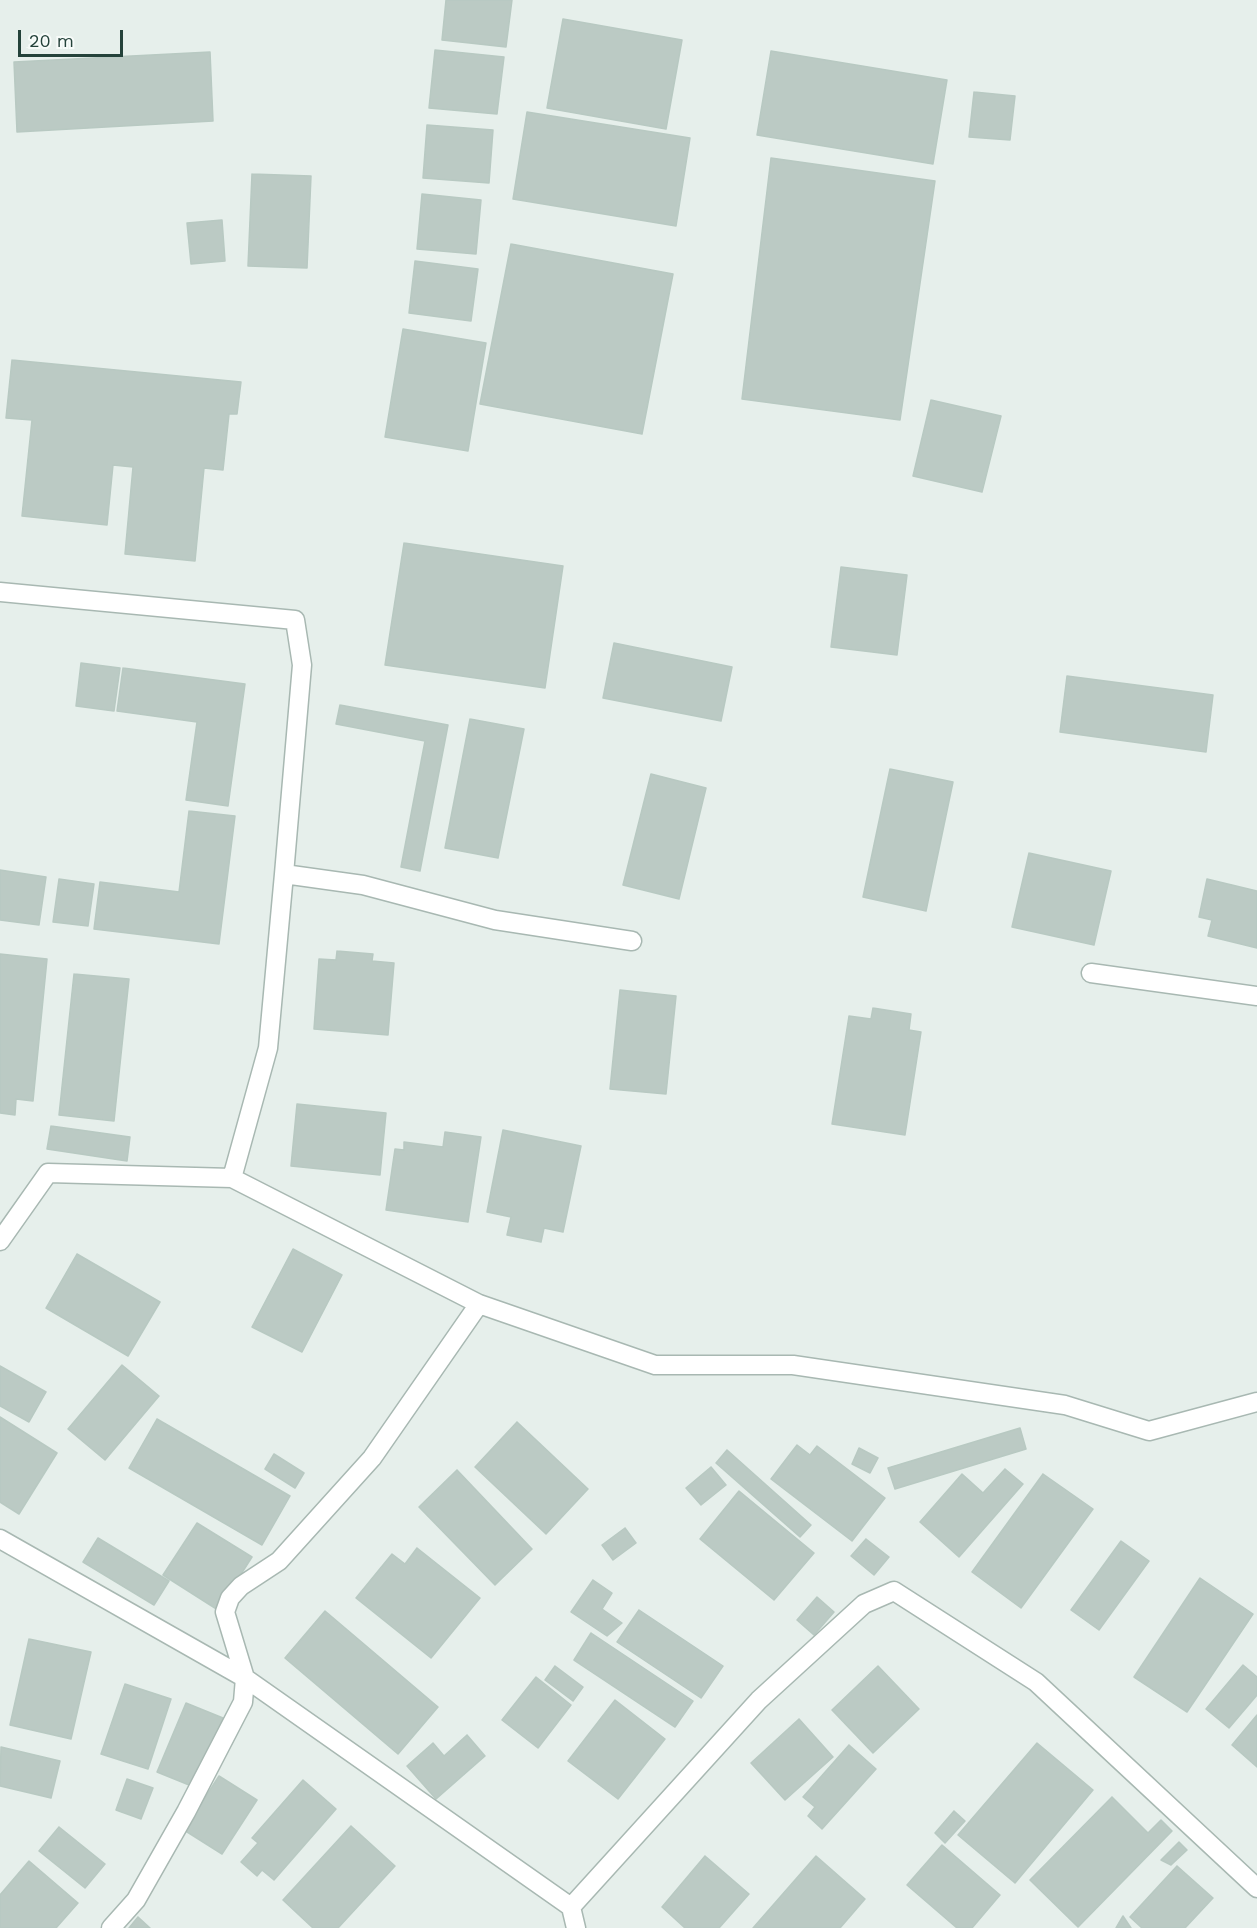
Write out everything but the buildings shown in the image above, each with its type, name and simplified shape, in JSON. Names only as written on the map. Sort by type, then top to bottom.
[{"type":"street","points":[[0,592],[295,620],[302,665],[268,1048],[232,1178]]},
{"type":"street","points":[[284,874],[363,885],[495,920],[632,941]]},
{"type":"street","points":[[1091,973],[1257,996]]},
{"type":"street","points":[[0,1241],[48,1173],[232,1178],[479,1304],[655,1365],[793,1365],[1065,1405],[1149,1431],[1257,1402]]},
{"type":"street","points":[[111,1928],[136,1900],[186,1812],[243,1702],[245,1678],[225,1612],[231,1598],[241,1586],[279,1561],[372,1458],[479,1304]]},
{"type":"street","points":[[0,1539],[245,1678],[571,1907],[576,1928]]},
{"type":"street","points":[[571,1907],[759,1700],[864,1604],[894,1591],[1036,1682],[1257,1888]]}]
